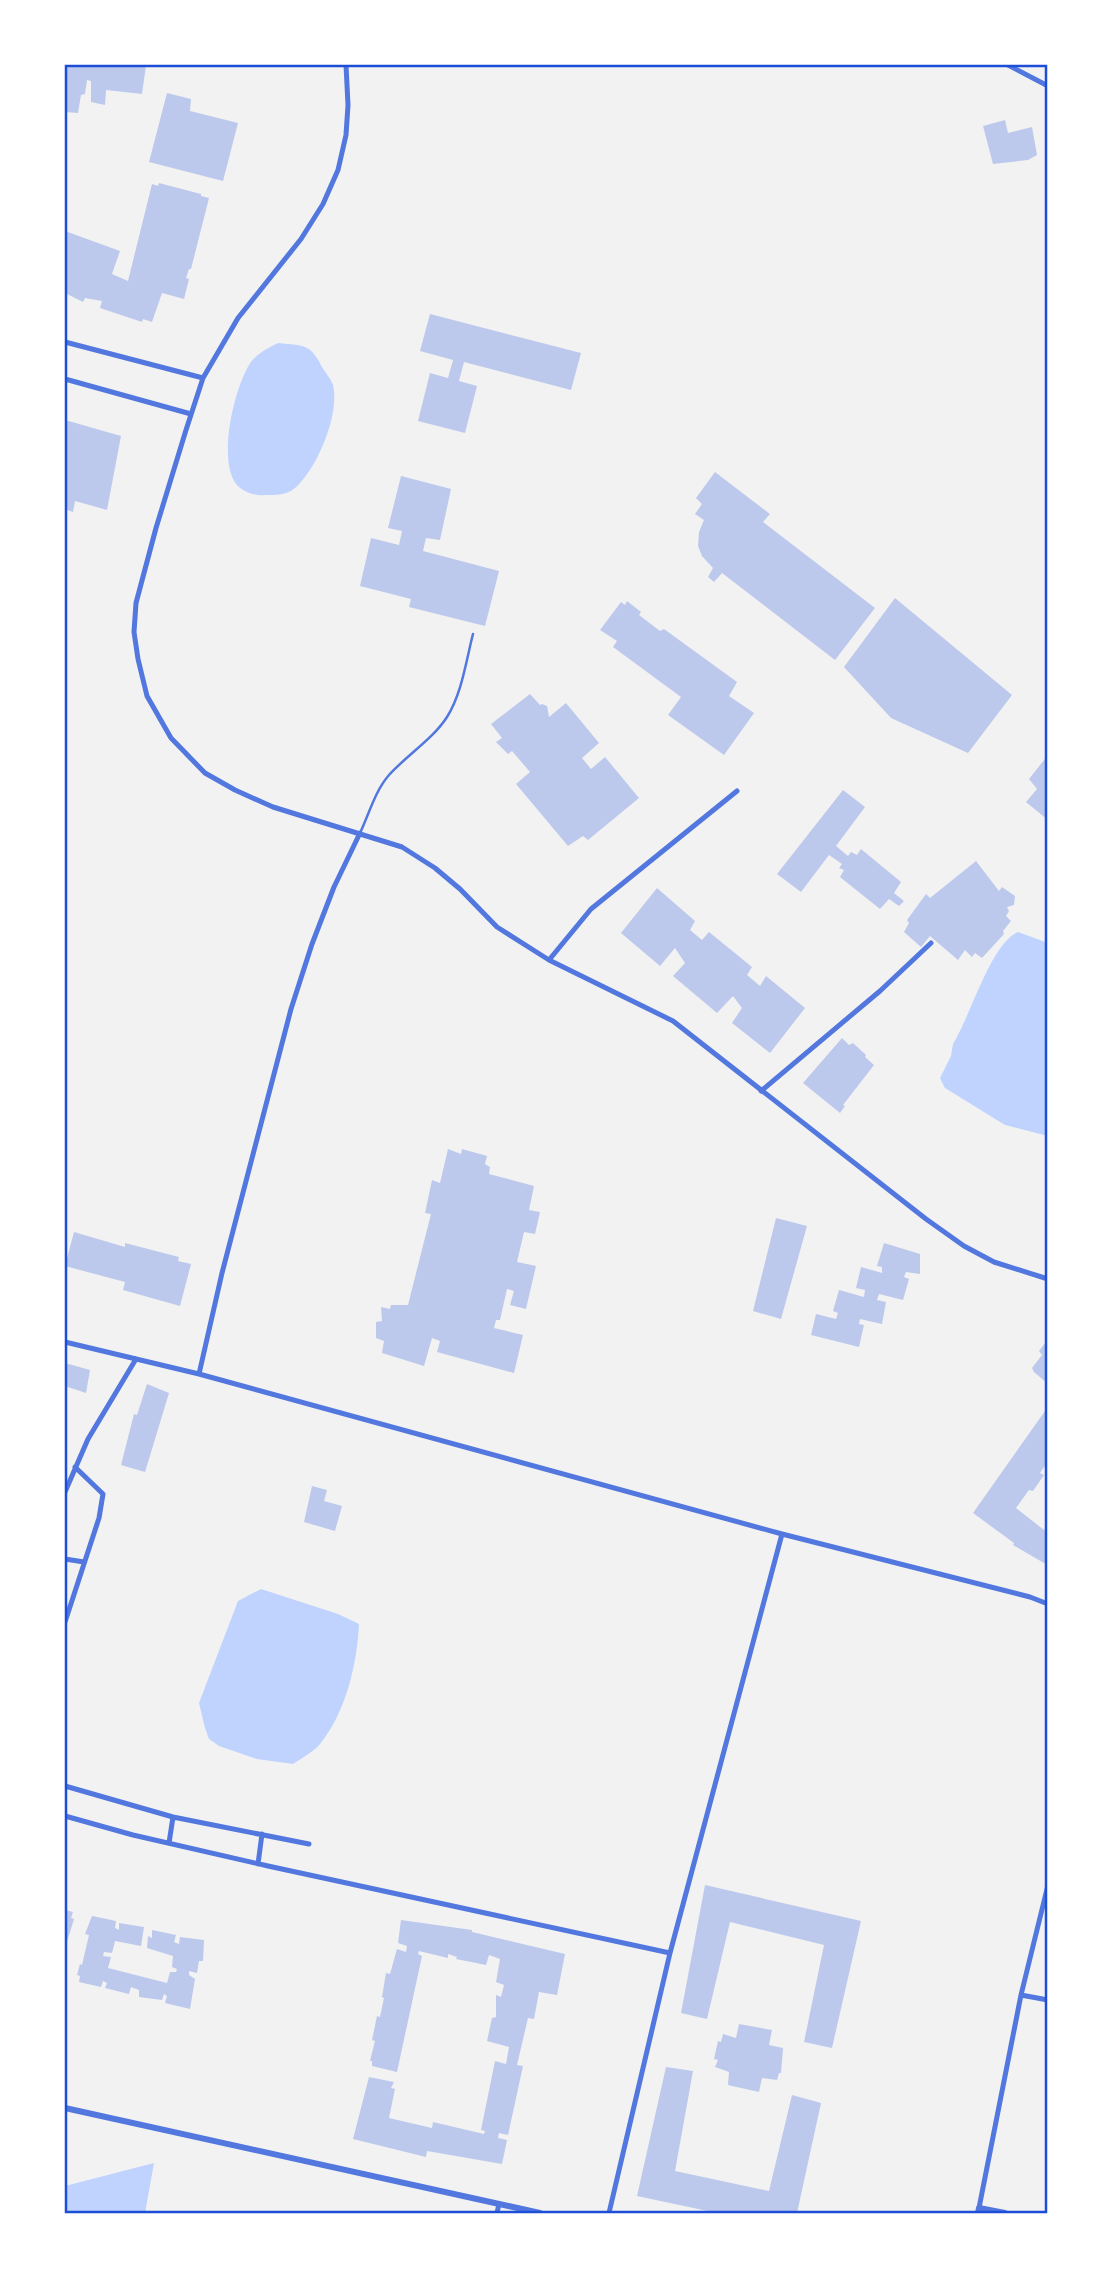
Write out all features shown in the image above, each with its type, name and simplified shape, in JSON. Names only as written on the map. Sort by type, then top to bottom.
[{"type":"street","points":[[346,65],[346,135],[338,170],[328,193],[300,239],[238,318],[203,379],[156,528],[136,603],[138,659],[147,696],[171,738],[205,772],[235,790],[273,807],[402,847],[435,868],[498,927],[549,960],[673,1021],[964,1246],[994,1262],[1048,1279]]},
{"type":"street","points":[[1008,65],[1048,86]]},
{"type":"street","points":[[65,342],[203,379]]},
{"type":"street","points":[[65,379],[191,414]]},
{"type":"street","points":[[549,960],[591,908],[737,792]]},
{"type":"street","points":[[199,1374],[222,1273],[291,1009],[334,887],[360,833]]},
{"type":"street","points":[[761,1091],[880,991],[931,943]]},
{"type":"street","points":[[65,1342],[199,1374],[1048,1604]]},
{"type":"street","points":[[65,1492],[88,1439],[136,1359]]},
{"type":"street","points":[[65,1622],[99,1518],[103,1494],[75,1467]]},
{"type":"street","points":[[609,2213],[670,1953],[782,1534]]},
{"type":"street","points":[[65,1559],[85,1562]]},
{"type":"street","points":[[65,1786],[173,1816],[309,1844]]},
{"type":"street","points":[[65,1816],[258,1864],[670,1953]]},
{"type":"street","points":[[169,1843],[173,1816]]},
{"type":"street","points":[[258,1864],[262,1834]]},
{"type":"street","points":[[1005,2213],[978,2211],[1021,1995],[1048,1885]]},
{"type":"street","points":[[1021,1995],[1048,2000]]},
{"type":"street","points":[[65,2108],[540,2213]]},
{"type":"street","points":[[497,2213],[499,2204]]},
{"type":"lane","points":[[360,833],[373,801],[387,777],[438,729],[447,717],[455,702],[473,634]]},
{"type":"water","points":[[278,343],[305,347],[315,355],[333,385],[333,411],[319,455],[295,488],[277,495],[258,495],[240,488],[233,478],[229,464],[230,428],[238,392],[249,365],[258,355]]},
{"type":"water","points":[[1018,932],[1048,943],[1048,1136],[1005,1125],[945,1088],[940,1078],[990,965],[1008,939]]},
{"type":"water","points":[[261,1589],[338,1614],[359,1624],[353,1671],[337,1717],[320,1744],[293,1764],[257,1759],[219,1746],[209,1739],[199,1703],[238,1601]]},
{"type":"water","points":[[154,2163],[145,2213],[65,2213],[65,2186]]},
{"type":"building","points":[[65,65],[146,65],[142,94],[106,90],[105,105],[91,102],[91,81],[87,80],[78,113],[65,112]]},
{"type":"building","points":[[167,93],[191,99],[190,111],[238,123],[223,181],[149,162]]},
{"type":"building","points":[[1005,120],[1008,133],[1032,127],[1037,155],[1028,160],[993,164],[983,126]]},
{"type":"building","points":[[159,183],[209,198],[191,269],[186,278],[189,279],[184,299],[162,293],[152,322],[143,319],[142,322],[100,308],[102,301],[85,298],[83,302],[65,293],[65,231],[120,251],[112,274],[128,281],[152,184],[158,186]]},
{"type":"building","points":[[430,314],[581,353],[571,390],[464,362],[459,381],[477,386],[465,433],[418,421],[430,373],[448,378],[453,360],[420,351]]},
{"type":"building","points":[[65,420],[121,436],[107,510],[75,501],[73,512],[65,509]]},
{"type":"building","points":[[715,472],[770,514],[763,522],[875,608],[835,660],[722,573],[714,582],[708,577],[713,568],[702,556],[698,546],[699,532],[704,520],[695,514],[702,504],[696,498]]},
{"type":"building","points":[[401,476],[451,489],[440,540],[426,538],[423,551],[499,571],[485,626],[409,607],[411,599],[360,586],[371,538],[399,545],[402,531],[388,528]]},
{"type":"building","points":[[895,598],[1012,695],[968,753],[891,718],[844,667]]},
{"type":"building","points":[[627,601],[641,612],[639,615],[660,631],[664,629],[737,682],[729,696],[754,713],[724,755],[668,715],[681,697],[613,647],[617,641],[600,630],[621,602],[625,605]]},
{"type":"building","points":[[530,694],[540,705],[547,706],[549,717],[566,703],[599,743],[582,758],[591,769],[605,757],[639,798],[588,840],[583,836],[568,846],[516,784],[530,772],[512,751],[508,754],[496,742],[502,738],[491,724]]},
{"type":"building","points":[[1048,755],[1048,820],[1026,802],[1037,789],[1029,779]]},
{"type":"building","points":[[843,790],[865,807],[836,846],[848,856],[851,852],[857,855],[861,849],[901,882],[894,893],[904,901],[899,906],[889,899],[880,909],[840,877],[844,870],[839,868],[842,864],[829,855],[801,892],[777,874]]},
{"type":"building","points":[[976,861],[999,891],[1002,887],[1015,896],[1014,905],[1007,907],[1009,911],[1006,916],[1011,921],[1003,931],[1004,934],[982,958],[975,953],[972,957],[965,950],[958,960],[930,936],[921,947],[904,932],[909,923],[907,920],[926,894],[930,898]]},
{"type":"building","points":[[657,888],[695,921],[690,930],[702,940],[709,932],[752,967],[747,975],[760,986],[766,976],[805,1008],[770,1053],[732,1023],[742,1008],[733,996],[717,1013],[673,976],[685,963],[675,948],[660,966],[621,933]]},
{"type":"building","points":[[842,1038],[849,1045],[853,1043],[874,1065],[843,1105],[845,1106],[840,1113],[803,1083]]},
{"type":"building","points":[[448,1149],[461,1154],[462,1149],[487,1156],[485,1164],[490,1167],[489,1174],[534,1186],[529,1210],[540,1212],[535,1234],[524,1232],[517,1262],[536,1266],[526,1309],[510,1305],[514,1291],[507,1289],[500,1320],[496,1320],[494,1328],[523,1335],[514,1373],[437,1352],[440,1341],[432,1338],[424,1366],[382,1353],[384,1341],[376,1338],[376,1322],[382,1321],[381,1307],[390,1309],[391,1305],[408,1305],[431,1214],[425,1213],[432,1180],[440,1183]]},
{"type":"building","points":[[776,1218],[807,1226],[781,1319],[753,1311]]},
{"type":"building","points":[[74,1232],[125,1247],[125,1243],[179,1257],[178,1261],[191,1264],[180,1306],[123,1290],[125,1282],[65,1266]]},
{"type":"building","points":[[884,1243],[920,1254],[920,1274],[906,1272],[904,1277],[909,1279],[903,1300],[879,1294],[877,1300],[886,1302],[882,1324],[860,1319],[859,1324],[864,1325],[859,1347],[811,1335],[816,1314],[836,1319],[838,1313],[833,1311],[839,1290],[864,1297],[865,1290],[856,1288],[861,1267],[882,1273],[882,1267],[877,1266]]},
{"type":"building","points":[[1048,1339],[1048,1384],[1032,1368],[1042,1355],[1039,1351]]},
{"type":"building","points":[[65,1363],[90,1370],[86,1393],[65,1386]]},
{"type":"building","points":[[147,1384],[169,1393],[145,1472],[121,1465],[134,1414],[137,1415]]},
{"type":"building","points":[[1045,1411],[1048,1414],[1048,1461],[1040,1473],[1044,1475],[1016,1508],[1044,1530],[1046,1527],[1048,1529],[1048,1562],[1044,1563],[1013,1545],[1014,1543],[973,1513]]},
{"type":"building","points":[[312,1486],[327,1490],[324,1501],[342,1506],[335,1531],[304,1522]]},
{"type":"building","points":[[705,1885],[861,1921],[832,2048],[804,2042],[824,1945],[730,1922],[707,2019],[681,2013]]},
{"type":"building","points":[[65,1910],[73,1912],[71,1918],[74,1919],[67,1942],[65,1941]]},
{"type":"building","points":[[92,1916],[116,1921],[115,1928],[119,1930],[119,1923],[144,1927],[141,1946],[115,1941],[112,1953],[104,1952],[103,1956],[111,1957],[108,1968],[167,1983],[170,1972],[176,1972],[177,1969],[172,1967],[173,1956],[147,1948],[148,1936],[152,1938],[152,1930],[176,1935],[174,1942],[179,1944],[180,1937],[204,1940],[203,1961],[199,1961],[197,1973],[189,1971],[189,1975],[195,1979],[190,2009],[165,2003],[167,1996],[164,1994],[162,2000],[139,1997],[139,1990],[131,1987],[129,1994],[105,1988],[107,1983],[103,1981],[101,1987],[79,1982],[80,1976],[77,1975],[89,1935],[85,1934]]},
{"type":"building","points":[[401,1920],[472,1930],[565,1954],[557,1995],[539,1992],[534,2019],[528,2018],[517,2065],[523,2066],[508,2135],[499,2133],[498,2138],[507,2140],[502,2164],[427,2151],[426,2157],[353,2139],[369,2077],[394,2082],[391,2088],[395,2089],[389,2118],[432,2128],[433,2122],[484,2134],[485,2131],[481,2130],[495,2061],[506,2064],[509,2047],[487,2041],[492,2018],[496,2017],[496,1995],[501,1997],[504,1985],[496,1982],[500,1959],[489,1955],[486,1965],[456,1959],[457,1957],[448,1954],[448,1958],[419,1951],[418,1954],[422,1956],[397,2072],[372,2066],[370,2061],[375,2041],[372,2040],[384,1998],[386,1973],[390,1974],[397,1949],[406,1952],[407,1946],[398,1943]]},
{"type":"building","points":[[739,2024],[772,2030],[769,2045],[783,2048],[781,2073],[777,2080],[762,2078],[759,2092],[728,2085],[729,2072],[715,2067],[718,2060],[714,2059],[718,2041],[721,2042],[723,2034],[736,2038]]},
{"type":"building","points":[[666,2067],[693,2071],[675,2171],[769,2191],[792,2095],[821,2103],[797,2213],[717,2213],[637,2196]]}]
